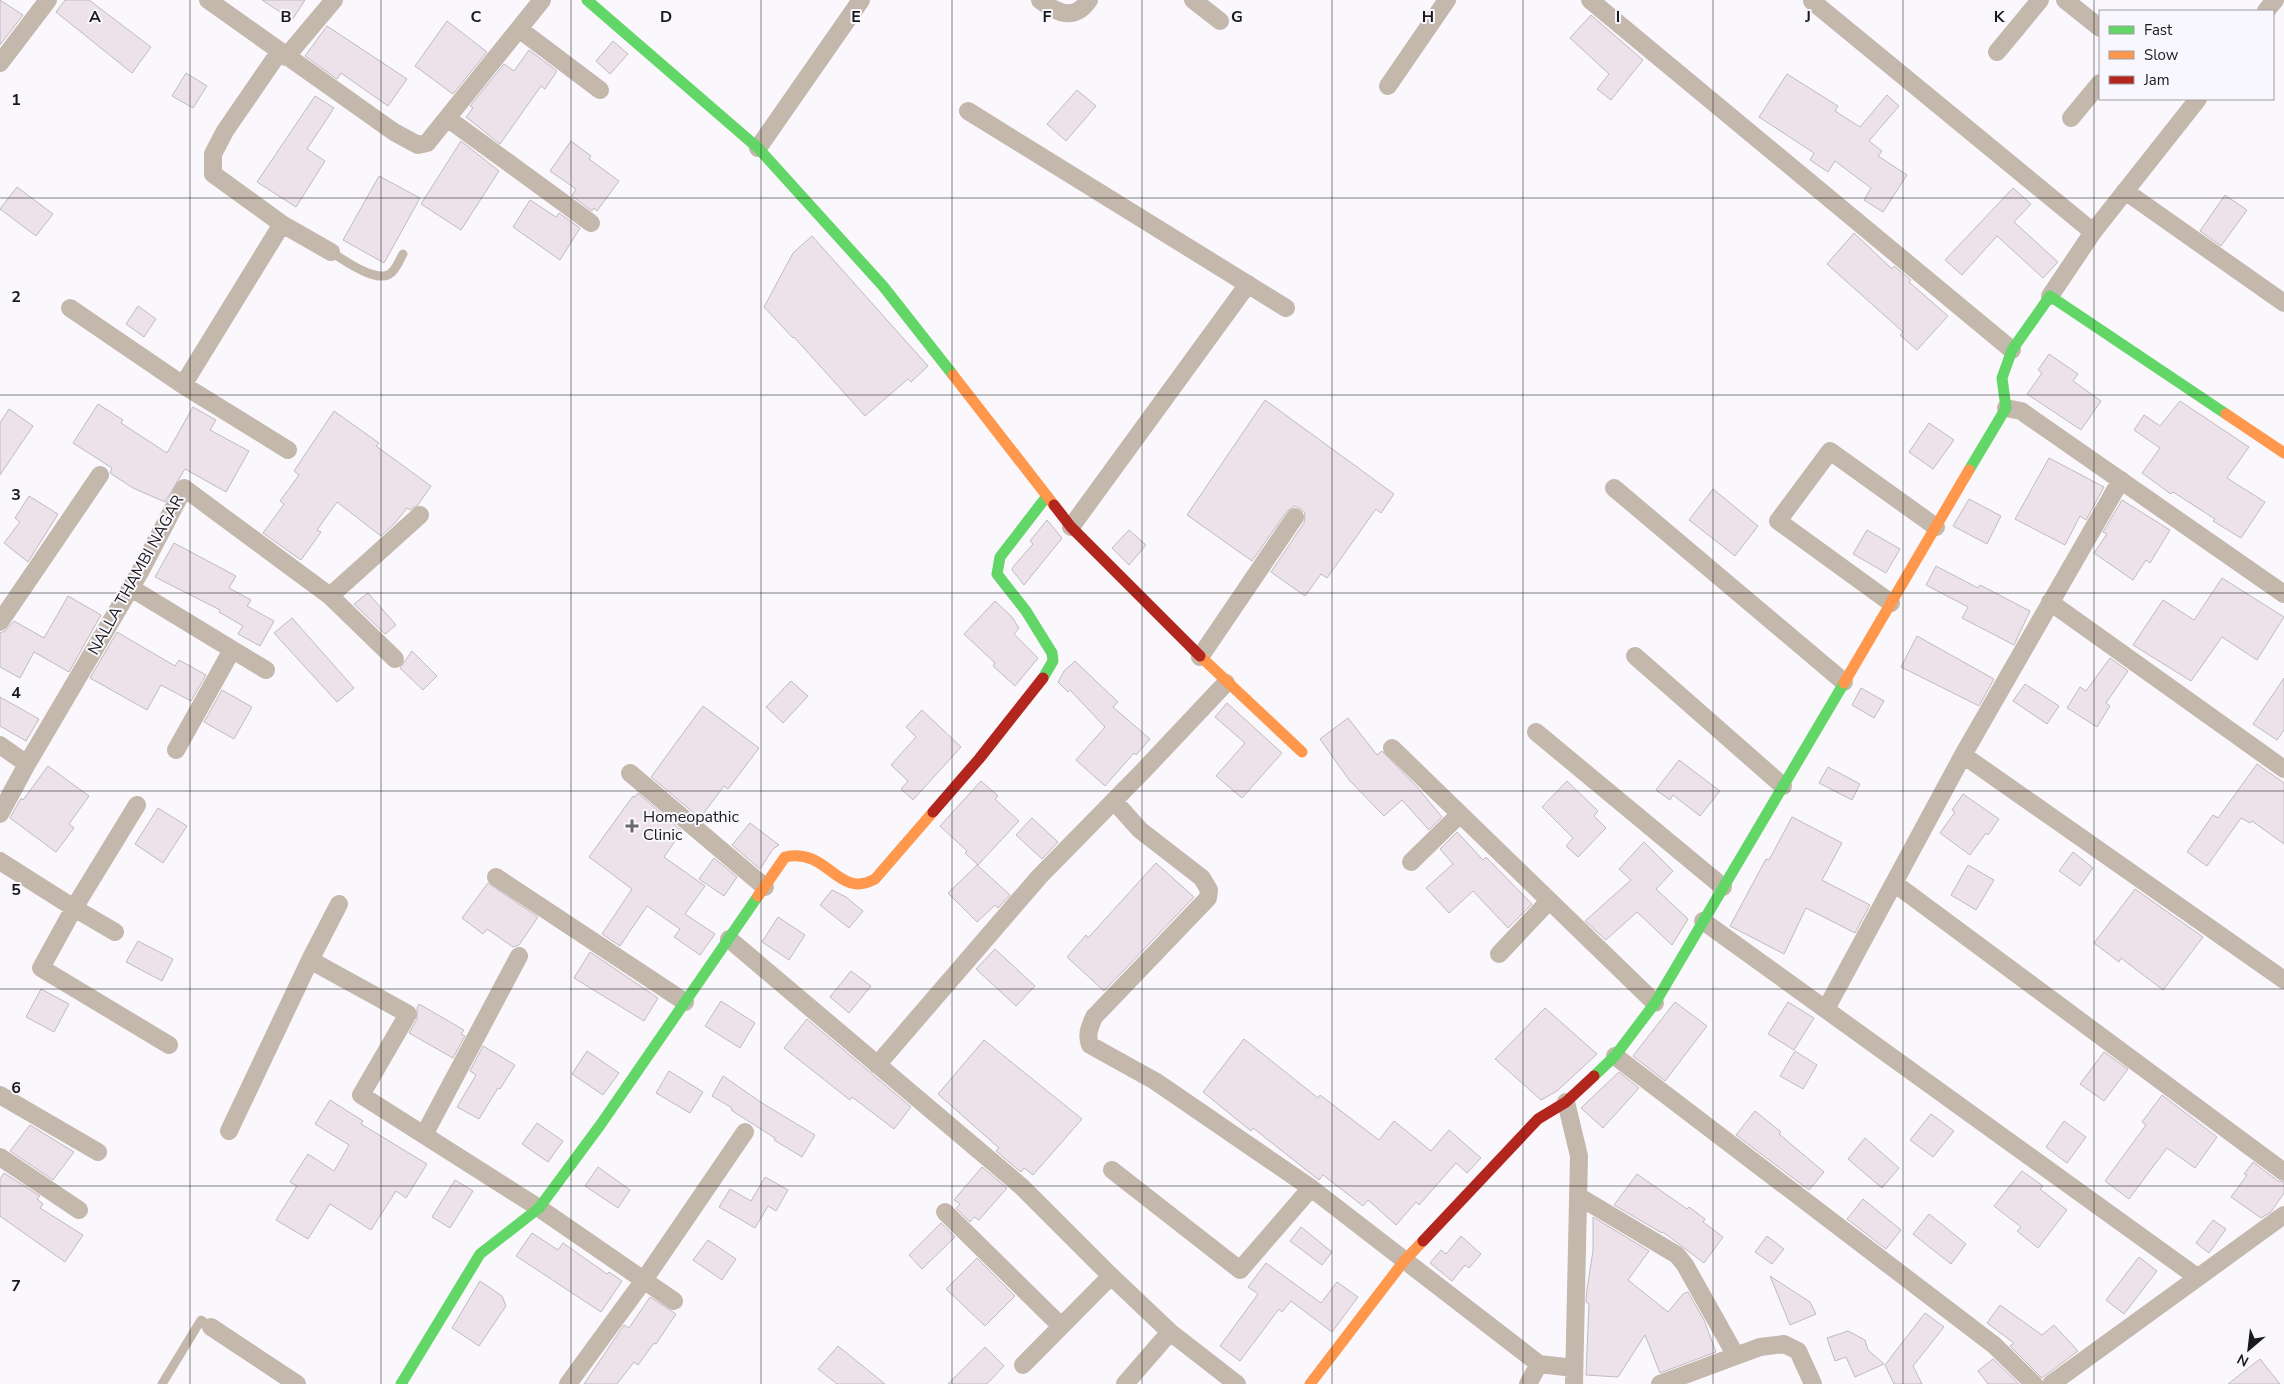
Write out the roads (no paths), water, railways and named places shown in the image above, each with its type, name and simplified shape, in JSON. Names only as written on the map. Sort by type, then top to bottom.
[{"type":"street","points":[[0,63],[48,0]]},
{"type":"street","points":[[208,0],[283,54],[412,143],[418,145],[427,143],[542,0]]},
{"type":"street","points":[[331,252],[282,224],[213,174],[213,154],[225,131],[283,54],[334,0]]},
{"type":"street","points":[[587,0],[758,148],[883,286],[1071,527],[1226,683],[1302,752]]},
{"type":"street","points":[[758,148],[861,0]]},
{"type":"street","points":[[1040,0],[1053,10],[1069,14],[1084,8],[1089,0]]},
{"type":"street","points":[[1193,0],[1220,20]]},
{"type":"street","points":[[1388,86],[1447,0]]},
{"type":"street","points":[[1590,0],[2012,350]]},
{"type":"street","points":[[1997,52],[2040,0]]},
{"type":"street","points":[[2065,0],[2099,27]]},
{"type":"street","points":[[2267,10],[2275,0]]},
{"type":"street","points":[[1812,1],[2093,232]]},
{"type":"street","points":[[519,29],[600,90]]},
{"type":"street","points":[[2071,118],[2099,83]]},
{"type":"street","points":[[1310,1384],[1404,1261],[1538,1118],[1566,1102],[1615,1056],[1655,1003],[2006,408],[2002,378],[2012,350],[2093,232],[2193,100]]},
{"type":"street","points":[[968,110],[1286,308]]},
{"type":"street","points":[[447,118],[591,223]]},
{"type":"street","points":[[2125,191],[2284,303]]},
{"type":"street","points":[[183,385],[282,224]]},
{"type":"street","points":[[1071,527],[1248,284]]},
{"type":"street","points":[[2050,296],[2284,453]]},
{"type":"street","points":[[70,308],[183,385],[288,450]]},
{"type":"street","points":[[2006,408],[2021,411],[2284,594]]},
{"type":"street","points":[[1891,603],[1778,521],[1830,451],[1936,527]]},
{"type":"street","points":[[0,622],[100,475]]},
{"type":"street","points":[[1826,1009],[1963,755],[2121,480]]},
{"type":"street","name":"NALLA THAMBI NAGAR","points":[[0,814],[27,764],[131,588],[184,488],[330,596]]},
{"type":"street","points":[[1614,488],[1844,682]]},
{"type":"street","points":[[401,1384],[480,1254],[539,1208],[601,1124],[785,857],[795,853],[805,854],[850,883],[863,885],[874,880],[978,759],[1050,670],[1053,662],[1052,653],[1026,611],[996,574],[1000,557],[1047,496]]},
{"type":"street","points":[[395,659],[330,596],[420,515]]},
{"type":"street","points":[[1200,657],[1295,517]]},
{"type":"street","points":[[131,588],[266,670]]},
{"type":"street","points":[[2050,602],[2284,769]]},
{"type":"street","points":[[176,750],[232,650]]},
{"type":"street","points":[[1635,656],[1783,786]]},
{"type":"street","points":[[877,1064],[1039,877],[1226,683]]},
{"type":"street","points":[[1536,732],[1723,887]]},
{"type":"street","points":[[0,744],[27,764]]},
{"type":"street","points":[[1392,748],[1655,1003]]},
{"type":"street","points":[[1963,755],[2284,980]]},
{"type":"street","points":[[630,773],[765,887]]},
{"type":"street","points":[[1114,801],[1140,830],[1202,878],[1209,890],[1208,898],[1094,1017],[1087,1037],[1090,1045],[1156,1081],[1311,1188],[1539,1364],[1574,1376],[1579,1156],[1566,1102]]},
{"type":"street","points":[[137,805],[74,908],[41,968],[169,1046]]},
{"type":"street","points":[[1412,862],[1460,814]]},
{"type":"street","points":[[0,860],[115,932]]},
{"type":"street","points":[[496,878],[685,1002]]},
{"type":"street","points":[[1894,883],[2284,1172]]},
{"type":"street","points":[[1499,954],[1549,901]]},
{"type":"street","points":[[229,1132],[310,960],[339,904]]},
{"type":"street","points":[[1703,921],[2197,1278]]},
{"type":"street","points":[[729,939],[1022,1186],[1110,1276],[1170,1332],[1237,1384]]},
{"type":"street","points":[[424,1135],[520,956]]},
{"type":"street","points":[[310,960],[408,1014],[361,1095],[539,1208],[674,1301]]},
{"type":"street","points":[[1615,1056],[1994,1345],[2034,1384]]},
{"type":"street","points":[[0,1095],[98,1152]]},
{"type":"street","points":[[568,1384],[644,1280],[746,1132]]},
{"type":"street","points":[[0,1157],[79,1210]]},
{"type":"street","points":[[1112,1170],[1240,1270],[1311,1188]]},
{"type":"street","points":[[1578,1196],[1677,1255],[1736,1356]]},
{"type":"street","points":[[945,1212],[1061,1326]]},
{"type":"street","points":[[2051,1384],[2284,1214]]},
{"type":"street","points":[[1023,1365],[1110,1276]]},
{"type":"street","points":[[212,1326],[297,1384]]},
{"type":"street","points":[[1124,1384],[1170,1332]]},
{"type":"street","points":[[1660,1384],[1691,1379],[1736,1356],[1760,1347],[1784,1344],[1798,1351],[1813,1384]]},
{"type":"street","points":[[1528,1384],[1539,1364]]},
{"type":"lane","points":[[331,252],[376,276],[384,276],[392,272],[403,254]]},
{"type":"lane","points":[[162,1384],[201,1320],[212,1326]]},
{"type":"place","name":"Homeopathic Clinic","points":[[632,826]]}]
